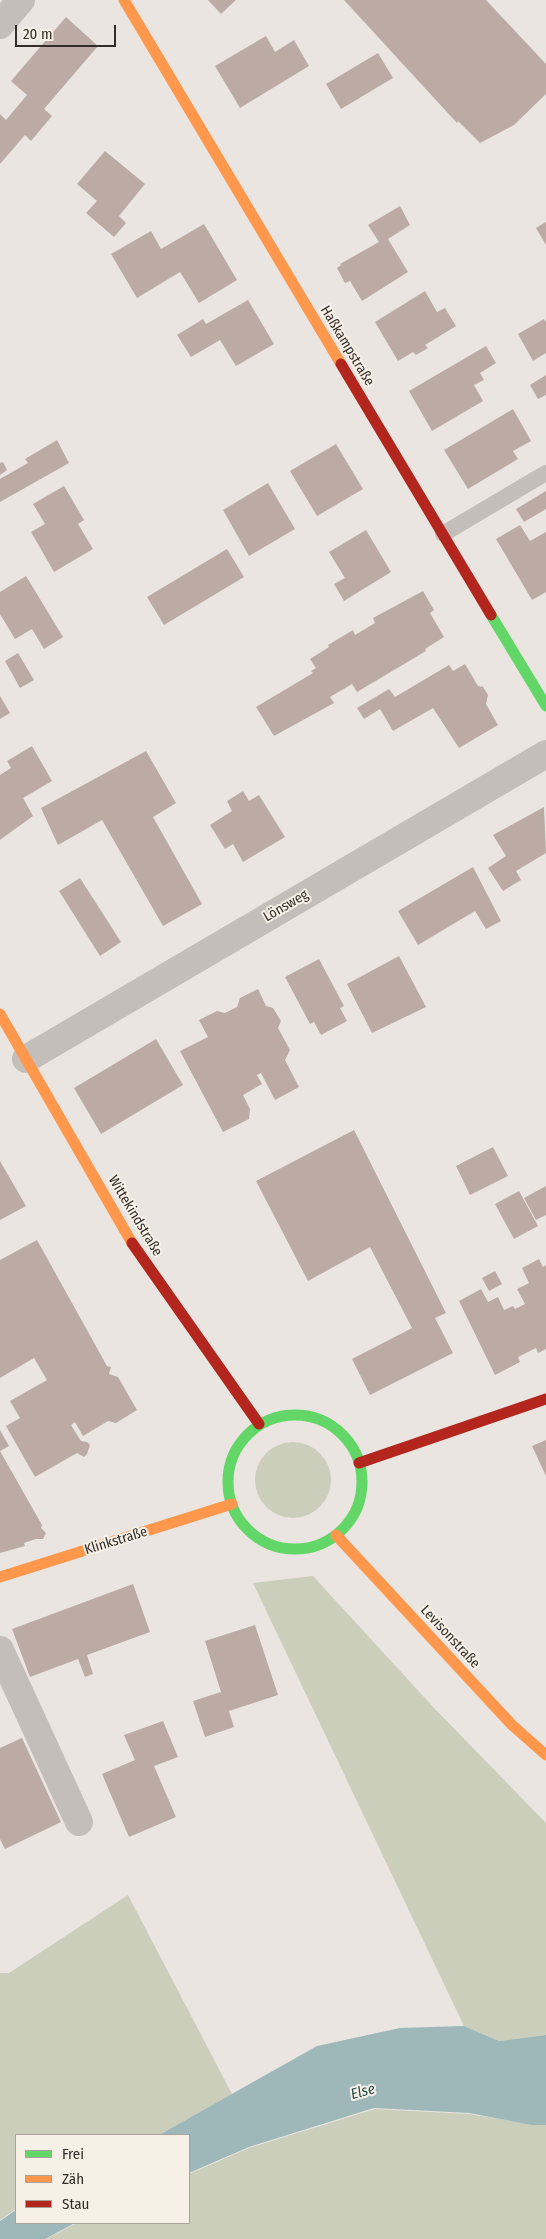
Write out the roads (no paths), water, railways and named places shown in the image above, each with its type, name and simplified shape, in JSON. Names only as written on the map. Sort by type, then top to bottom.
[{"type":"main road","name":"Haßkampstraße","points":[[124,0],[546,706]]},
{"type":"main road","name":"Wittekindstraße","points":[[0,1014],[137,1252],[259,1424]]},
{"type":"main road","points":[[359,1463],[546,1399]]},
{"type":"main road","points":[[299,1414],[319,1419],[337,1429],[351,1444],[359,1463],[362,1483],[359,1503],[350,1520],[336,1535],[318,1545],[297,1549],[276,1546],[257,1537],[242,1523],[232,1504],[228,1482],[232,1459],[242,1439],[259,1424],[278,1416],[299,1414]]},
{"type":"main road","name":"Klinkstraße","points":[[0,1577],[232,1504]]},
{"type":"main road","name":"Levisonstraße","points":[[336,1535],[512,1724],[546,1755]]},
{"type":"street","points":[[0,24],[21,0]]},
{"type":"street","name":"Lönsweg","points":[[26,1059],[546,754]]},
{"type":"street","points":[[0,1650],[79,1822]]},
{"type":"lane","points":[[443,534],[546,473]]},
{"type":"water","name":"Else","points":[[464,2026],[499,2041],[546,2035],[546,2125],[532,2125],[469,2113],[374,2108],[249,2147],[190,2173],[190,2134],[161,2134],[317,2046],[400,2028]]},
{"type":"water","points":[[15,2211],[15,2224],[73,2224],[45,2239],[0,2239],[0,2221]]}]
